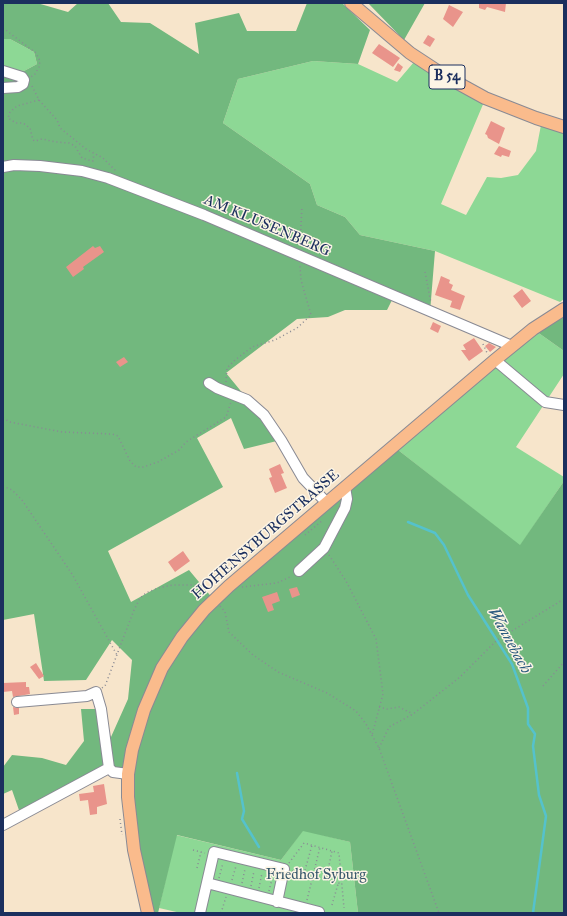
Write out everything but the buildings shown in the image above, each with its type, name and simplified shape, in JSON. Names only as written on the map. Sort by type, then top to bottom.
[{"type":"main road","name":"B 54","points":[[351,3],[410,53],[445,76],[486,98],[536,118],[564,126]]},
{"type":"main road","name":"HOHENSYBURGSTRASSE","points":[[148,913],[134,850],[128,796],[128,774],[139,725],[162,668],[192,624],[228,586],[326,502],[493,361],[564,309]]},
{"type":"street","points":[[3,71],[27,80],[18,87],[3,88]]},
{"type":"street","name":"AM KLUSENBERG","points":[[3,167],[14,165],[60,168],[82,171],[123,183],[204,215],[512,346]]},
{"type":"street","points":[[493,361],[545,402],[564,405]]},
{"type":"street","points":[[209,383],[247,400],[264,415],[281,440],[303,478],[326,502]]},
{"type":"street","points":[[299,571],[324,548],[345,508],[345,487]]},
{"type":"street","points":[[18,702],[87,696],[96,692],[101,709],[109,768],[113,772],[128,774]]},
{"type":"street","points":[[3,825],[109,768]]},
{"type":"street","points":[[200,913],[214,852],[279,868],[272,900]]},
{"type":"street","points":[[207,883],[319,912]]},
{"type":"path","points":[[3,28],[36,53],[40,61],[39,67],[36,74],[27,80],[39,100],[57,120],[60,128],[94,154],[103,158],[110,164],[121,177],[123,183]]},
{"type":"path","points":[[39,100],[17,106],[10,112],[8,118],[16,123],[23,123],[30,128],[33,140],[35,141],[42,139],[69,143],[74,146],[82,158],[92,161],[94,154]]},
{"type":"path","points":[[3,418],[10,422],[62,432],[112,434],[118,436],[130,461],[136,467],[143,467],[158,462],[179,450],[186,442],[226,417],[230,393],[227,368],[252,347],[275,340],[297,328],[311,315],[301,280],[299,256],[302,206]]},
{"type":"path","points":[[425,272],[428,294],[435,314]]},
{"type":"path","points":[[484,334],[484,349],[493,361]]},
{"type":"path","points":[[3,486],[12,490],[22,500],[72,574],[117,655]]},
{"type":"path","points":[[324,548],[346,581],[376,639],[383,694],[372,735]]},
{"type":"path","points":[[228,586],[248,588],[277,583],[292,577],[299,571]]},
{"type":"path","points":[[96,692],[105,686],[140,598],[146,593],[173,585],[208,587],[214,589],[209,594]]},
{"type":"path","points":[[379,748],[389,727],[413,714],[460,677],[497,640],[564,599]]},
{"type":"path","points":[[215,610],[219,605],[225,612],[229,632],[253,655],[278,672],[327,693],[356,711],[379,748],[439,913]]},
{"type":"path","points":[[543,686],[564,662]]},
{"type":"path","points":[[379,707],[387,709],[399,707],[413,714]]},
{"type":"path","points":[[120,817],[122,837]]},
{"type":"path","points":[[272,900],[279,868],[304,843],[339,852],[344,908]]},
{"type":"path","points":[[304,874],[312,845]]},
{"type":"path","points":[[305,909],[320,847]]},
{"type":"path","points":[[193,850],[213,854]]},
{"type":"path","points":[[326,880],[332,850]]},
{"type":"path","points":[[197,868],[201,852]]},
{"type":"path","points":[[217,886],[225,855]]},
{"type":"path","points":[[222,913],[229,889],[251,862]]},
{"type":"path","points":[[249,895],[251,862]]},
{"type":"path","points":[[249,895],[251,862]]},
{"type":"path","points":[[249,895],[251,862]]},
{"type":"path","points":[[279,868],[342,884]]},
{"type":"path","points":[[332,905],[338,883]]},
{"type":"green space","points":[[3,3],[37,3],[68,12],[78,3],[108,3],[121,22],[150,23],[199,54],[195,23],[239,13],[247,31],[296,31],[307,3],[342,3],[370,30],[358,64],[313,61],[238,79],[223,123],[310,184],[317,205],[345,217],[360,235],[435,251],[430,312],[394,296],[387,310],[345,310],[328,317],[297,319],[226,373],[281,440],[244,449],[231,418],[197,438],[223,487],[108,551],[131,602],[189,570],[214,600],[393,446],[520,545],[564,481],[564,913],[358,913],[350,842],[303,831],[281,860],[177,835],[158,913],[148,913],[128,774],[108,768],[21,816],[12,790],[3,794],[3,767],[12,755],[42,758],[66,765],[84,741],[81,709],[96,709],[111,737],[128,699],[132,660],[112,640],[86,680],[44,681],[34,614],[3,620],[3,68],[24,71],[37,64],[34,52],[10,39],[3,39]]},
{"type":"green space","points":[[368,3],[425,3],[404,40]]},
{"type":"green space","points":[[3,39],[10,39],[34,52],[37,64],[24,71],[3,68]]},
{"type":"green space","points":[[313,61],[358,64],[397,82],[414,62],[484,102],[441,204],[466,215],[487,177],[501,178],[518,175],[536,151],[541,125],[564,132],[564,299],[560,302],[435,251],[360,235],[345,217],[317,205],[310,184],[223,123],[238,79]]},
{"type":"green space","points":[[564,309],[564,351],[533,329]]},
{"type":"green space","points":[[533,329],[564,351],[564,374],[516,447],[564,477],[564,481],[520,546],[393,446]]},
{"type":"green space","name":"Friedhof Syburg","points":[[303,830],[350,842],[358,913],[181,913],[159,908],[176,835],[281,860]]},
{"type":"waterway","name":"Wannebach","points":[[408,522],[435,533],[444,545],[468,595],[512,664],[528,708],[528,724],[535,734],[533,746],[539,795],[546,816],[533,913]]},
{"type":"waterway","points":[[237,773],[244,811],[242,819],[259,847]]}]
